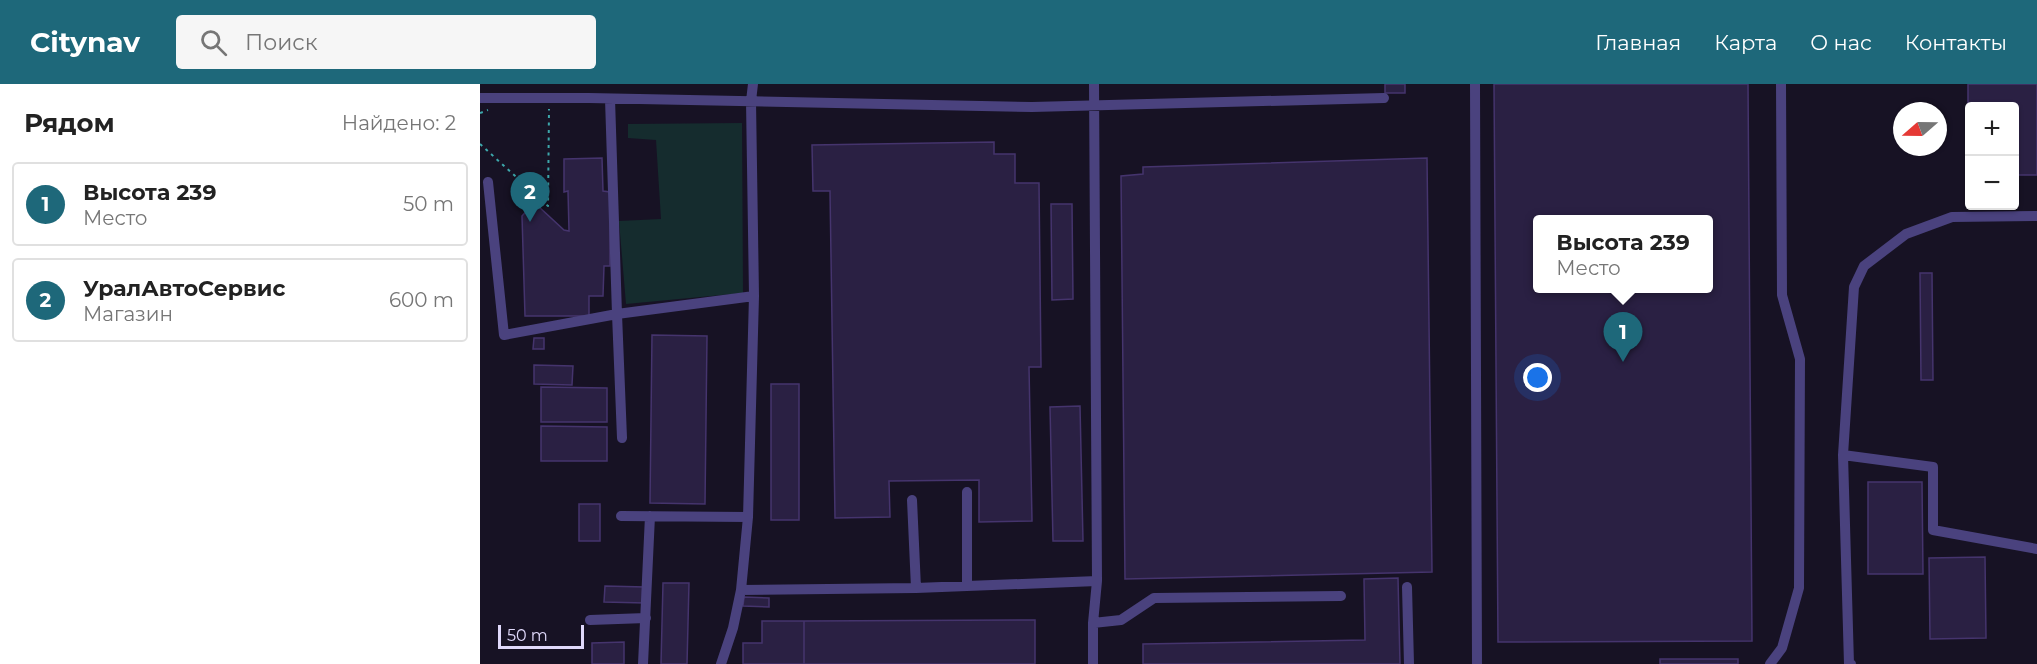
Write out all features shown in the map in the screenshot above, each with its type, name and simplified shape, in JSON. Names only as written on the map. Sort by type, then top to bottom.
[{"type":"street","points":[[721,664],[733,628],[741,590],[748,517],[754,296],[751,101],[753,84]]},
{"type":"street","points":[[1093,664],[1093,623],[1097,581],[1094,84]]},
{"type":"street","points":[[1475,84],[1477,664]]},
{"type":"street","points":[[1770,664],[1782,648],[1799,588],[1800,359],[1782,295],[1781,84]]},
{"type":"street","points":[[480,98],[1032,107],[1383,98]]},
{"type":"street","points":[[610,99],[622,438]]},
{"type":"street","points":[[488,182],[504,335],[617,314],[754,296]]},
{"type":"street","points":[[1851,664],[1849,664],[1843,455],[1854,287],[1864,266],[1906,234],[1952,217],[2037,216]]},
{"type":"street","points":[[1843,455],[1933,467],[1933,530],[2037,549]]},
{"type":"street","points":[[967,492],[967,585]]},
{"type":"street","points":[[912,500],[916,588]]},
{"type":"street","points":[[621,516],[748,517]]},
{"type":"street","points":[[643,664],[650,516]]},
{"type":"street","points":[[741,590],[916,588],[1097,581]]},
{"type":"street","points":[[1407,588],[1409,664]]},
{"type":"street","points":[[1093,623],[1121,620],[1154,597],[1341,596]]},
{"type":"street","points":[[590,620],[645,618]]},
{"type":"path","points":[[480,144],[548,206],[549,99]]},
{"type":"green space","points":[[742,123],[743,293],[626,304],[619,221],[661,219],[656,140],[628,138],[628,124]]},
{"type":"building","points":[[1385,84],[1405,84],[1405,93],[1385,93]]},
{"type":"building","points":[[1494,84],[1748,84],[1752,641],[1498,642]]},
{"type":"building","points":[[1968,84],[2037,84],[2037,175],[2019,175],[2019,102],[1968,102]]},
{"type":"building","points":[[994,142],[994,154],[1015,154],[1015,183],[1039,183],[1041,367],[1029,367],[1032,521],[979,522],[979,480],[889,481],[890,517],[835,518],[830,191],[813,191],[812,145]]},
{"type":"building","points":[[602,158],[603,191],[610,192],[610,266],[604,266],[603,296],[589,296],[589,316],[525,316],[522,216],[530,207],[538,206],[564,230],[569,231],[568,191],[564,192],[564,159]]},
{"type":"building","points":[[1427,158],[1432,572],[1125,579],[1121,176],[1143,174],[1143,167]]},
{"type":"building","points":[[1051,204],[1072,204],[1073,299],[1052,300]]},
{"type":"building","points":[[1920,273],[1932,273],[1933,380],[1921,380]]},
{"type":"building","points":[[652,335],[707,336],[705,504],[650,503]]},
{"type":"building","points":[[534,338],[544,338],[544,349],[533,349]]},
{"type":"building","points":[[534,365],[573,366],[572,385],[534,384]]},
{"type":"building","points":[[771,384],[799,384],[799,520],[771,520]]},
{"type":"building","points":[[541,387],[607,388],[607,422],[541,422]]},
{"type":"building","points":[[1080,406],[1083,541],[1053,541],[1050,407]]},
{"type":"building","points":[[541,426],[607,427],[607,461],[541,461]]},
{"type":"building","points":[[1868,482],[1922,482],[1923,574],[1868,574]]},
{"type":"building","points":[[579,504],[600,504],[600,541],[579,541]]},
{"type":"building","points":[[1985,557],[1986,638],[1930,639],[1929,558]]},
{"type":"building","points":[[1398,578],[1400,664],[1143,664],[1143,644],[1365,640],[1364,579]]},
{"type":"building","points":[[663,583],[689,583],[687,664],[661,664]]},
{"type":"building","points":[[605,586],[645,587],[645,603],[604,602]]},
{"type":"building","points":[[744,597],[769,598],[769,607],[743,606]]},
{"type":"building","points":[[1035,620],[1035,664],[804,664],[804,621]]},
{"type":"building","points":[[762,621],[804,621],[804,664],[743,664],[743,643],[762,643]]},
{"type":"building","points":[[624,642],[624,664],[592,664],[592,643]]},
{"type":"building","points":[[1660,659],[1738,659],[1738,664],[1660,664]]},
{"type":"place","name":"УралАвтоСервис","points":[[530,222]]},
{"type":"place","name":"Высота 239","points":[[1623,362]]}]
